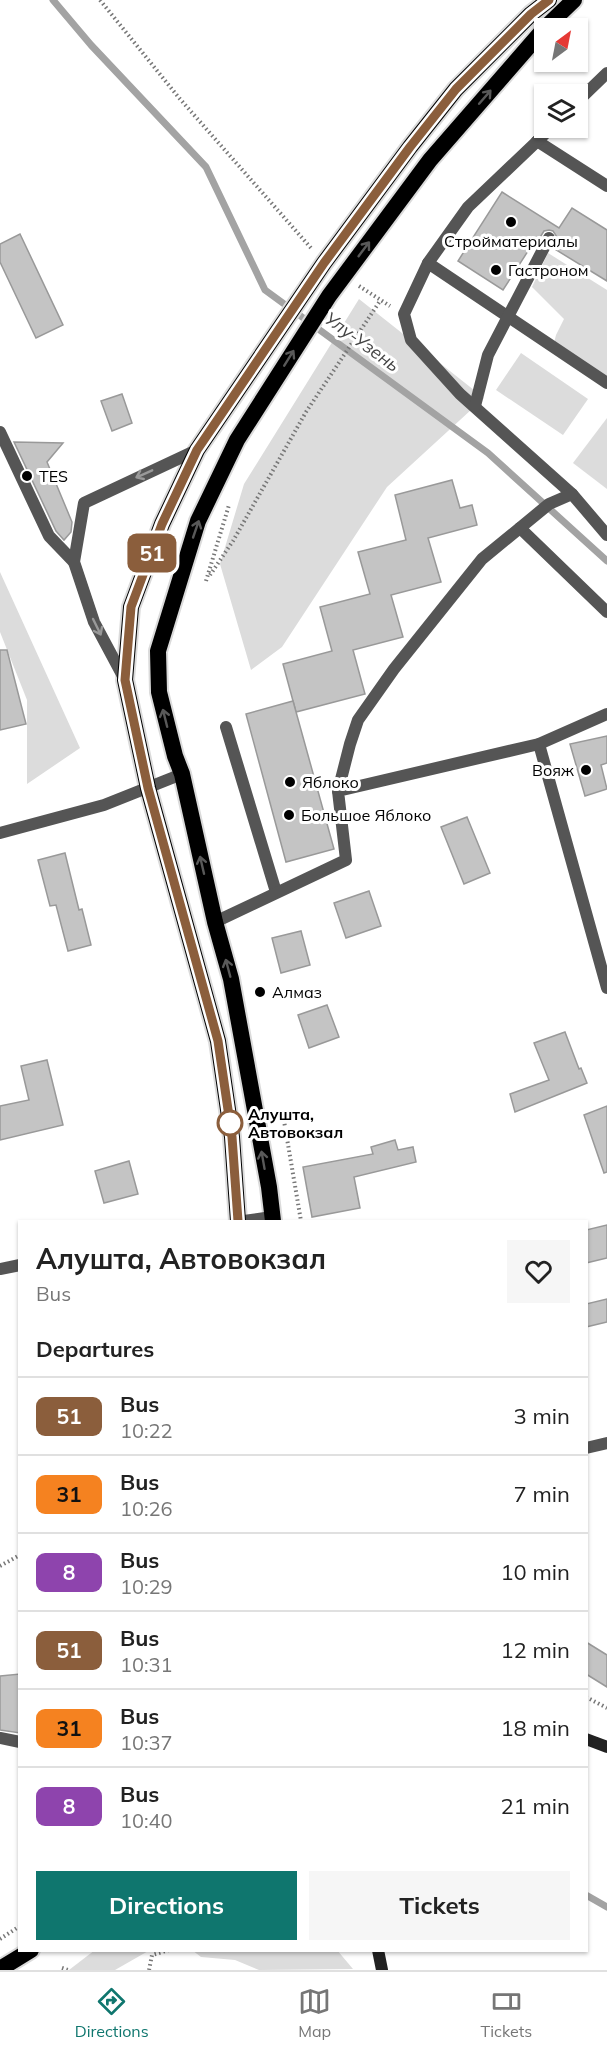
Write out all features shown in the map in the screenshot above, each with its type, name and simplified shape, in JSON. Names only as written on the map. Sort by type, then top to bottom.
[{"type":"highway","points":[[238,1220],[232,1137],[218,1041],[148,788],[125,680],[131,607],[162,524],[197,450],[324,263],[456,89],[531,14],[549,0]]},
{"type":"highway","points":[[556,18],[574,0]]},
{"type":"highway","points":[[272,1219],[231,979],[215,922],[182,774],[174,756],[159,692],[158,651],[198,521],[237,440],[329,296],[430,160],[534,42]]},
{"type":"highway","points":[[0,1968],[19,1952]]},
{"type":"highway","points":[[0,1968],[28,1952]]},
{"type":"main road","points":[[588,1740],[607,1748]]},
{"type":"main road","points":[[378,1952],[382,1970]]},
{"type":"street","points":[[588,91],[607,73]]},
{"type":"street","points":[[540,138],[468,207],[428,263],[404,314],[411,340],[460,394],[572,494],[607,535]]},
{"type":"street","points":[[537,141],[607,186]]},
{"type":"street","points":[[475,406],[488,355],[549,238]]},
{"type":"street","points":[[428,263],[607,383]]},
{"type":"street","points":[[0,432],[49,536],[74,562],[94,622],[125,680]]},
{"type":"street","points":[[74,562],[84,503],[197,450]]},
{"type":"street","points":[[215,922],[346,860],[338,791],[358,720],[394,669],[482,559],[547,506],[572,494]]},
{"type":"street","points":[[520,528],[607,612]]},
{"type":"street","points":[[338,791],[540,744],[607,714]]},
{"type":"street","points":[[226,727],[276,892]]},
{"type":"street","points":[[540,744],[607,988]]},
{"type":"street","points":[[0,832],[104,805],[182,774]]},
{"type":"street","points":[[0,1269],[18,1265]]},
{"type":"street","points":[[588,1448],[607,1443]]},
{"type":"street","points":[[0,1738],[18,1742]]},
{"type":"path","points":[[100,0],[180,99],[324,263]]},
{"type":"path","points":[[354,283],[373,294]]},
{"type":"path","points":[[230,502],[206,581],[233,541],[306,412],[380,301]]},
{"type":"path","points":[[283,1115],[301,1220]]},
{"type":"path","points":[[0,1566],[18,1556]]},
{"type":"path","points":[[588,1698],[607,1708]]},
{"type":"path","points":[[0,1939],[18,1927]]},
{"type":"path","points":[[149,1970],[152,1955],[162,1952]]},
{"type":"path","points":[[62,1968],[68,1970]]},
{"type":"shaded area","points":[[548,253],[607,290],[607,379],[554,343],[564,319],[532,287]]},
{"type":"shaded area","points":[[359,299],[484,398],[387,487],[282,647],[251,670],[220,564],[244,484]]},
{"type":"shaded area","points":[[521,353],[588,399],[563,435],[496,390]]},
{"type":"shaded area","points":[[607,418],[607,489],[573,463]]},
{"type":"shaded area","points":[[0,572],[80,748],[27,784],[27,700],[0,632]]},
{"type":"shaded area","points":[[92,1952],[146,1952],[115,1970],[69,1970]]},
{"type":"shaded area","points":[[195,1952],[339,1952],[353,1969],[259,1970],[235,1960],[201,1957]]},
{"type":"building","points":[[502,192],[559,228],[572,208],[607,230],[607,281],[553,248],[557,237],[553,231],[549,230],[544,231],[539,239],[537,237],[503,290],[458,261]]},
{"type":"building","points":[[20,234],[63,325],[36,338],[0,262],[0,244]]},
{"type":"building","points":[[122,394],[132,423],[112,431],[101,401]]},
{"type":"building","points":[[14,442],[63,443],[47,462],[72,522],[71,532],[64,540],[56,531]]},
{"type":"building","points":[[452,480],[460,508],[472,505],[477,525],[428,538],[441,582],[391,595],[403,637],[353,650],[365,694],[296,712],[283,664],[332,651],[320,607],[370,594],[358,552],[406,540],[395,495]]},
{"type":"building","points":[[0,650],[7,650],[26,724],[0,730]]},
{"type":"building","name":"Яблоко","points":[[293,701],[334,849],[286,862],[246,714]]},
{"type":"building","points":[[607,736],[607,763],[601,765],[607,789],[585,796],[570,744]]},
{"type":"building","points":[[467,817],[490,873],[464,884],[441,827]]},
{"type":"building","points":[[65,853],[79,910],[82,909],[91,945],[68,951],[56,905],[50,906],[38,860]]},
{"type":"building","points":[[369,891],[381,926],[346,938],[334,903]]},
{"type":"building","points":[[301,931],[310,965],[281,973],[272,938]]},
{"type":"building","points":[[327,1005],[339,1037],[309,1048],[298,1015]]},
{"type":"building","points":[[565,1032],[579,1069],[581,1068],[587,1083],[515,1112],[510,1094],[549,1080],[534,1043]]},
{"type":"building","points":[[47,1060],[63,1125],[0,1140],[0,1106],[29,1100],[21,1066]]},
{"type":"building","points":[[607,1106],[607,1172],[604,1173],[584,1115]]},
{"type":"building","points":[[395,1140],[398,1150],[413,1147],[416,1162],[354,1177],[360,1208],[312,1217],[303,1167],[373,1154],[371,1147]]},
{"type":"building","points":[[129,1161],[138,1194],[104,1203],[95,1171]]},
{"type":"building","points":[[607,1225],[607,1258],[588,1263],[588,1230]]},
{"type":"building","points":[[607,1299],[607,1322],[588,1327],[588,1304]]},
{"type":"building","points":[[588,1643],[607,1655],[607,1687],[588,1675]]},
{"type":"building","points":[[18,1674],[18,1733],[0,1730],[0,1676]]},
{"type":"waterway","name":"Улу-Узень","points":[[53,0],[91,45],[206,167],[265,290],[488,453],[607,561]]},
{"type":"waterway","points":[[588,1896],[607,1907]]},
{"type":"bus line","name":"51","points":[[238,1220],[232,1137],[218,1041],[148,788],[125,680],[131,607],[162,524],[197,450],[324,263],[456,89],[531,14],[549,0]]},
{"type":"place","name":"Стройматериалы","points":[[511,222]]},
{"type":"place","name":"Гастроном","points":[[496,270]]},
{"type":"place","name":"TES","points":[[27,476]]},
{"type":"place","name":"Вояж","points":[[586,770]]},
{"type":"place","name":"Яблоко","points":[[290,782]]},
{"type":"place","name":"Большое Яблоко","points":[[289,815]]},
{"type":"place","name":"Алмаз","points":[[260,992]]},
{"type":"place","name":"Алушта, Автовокзал","points":[[230,1123]]}]
